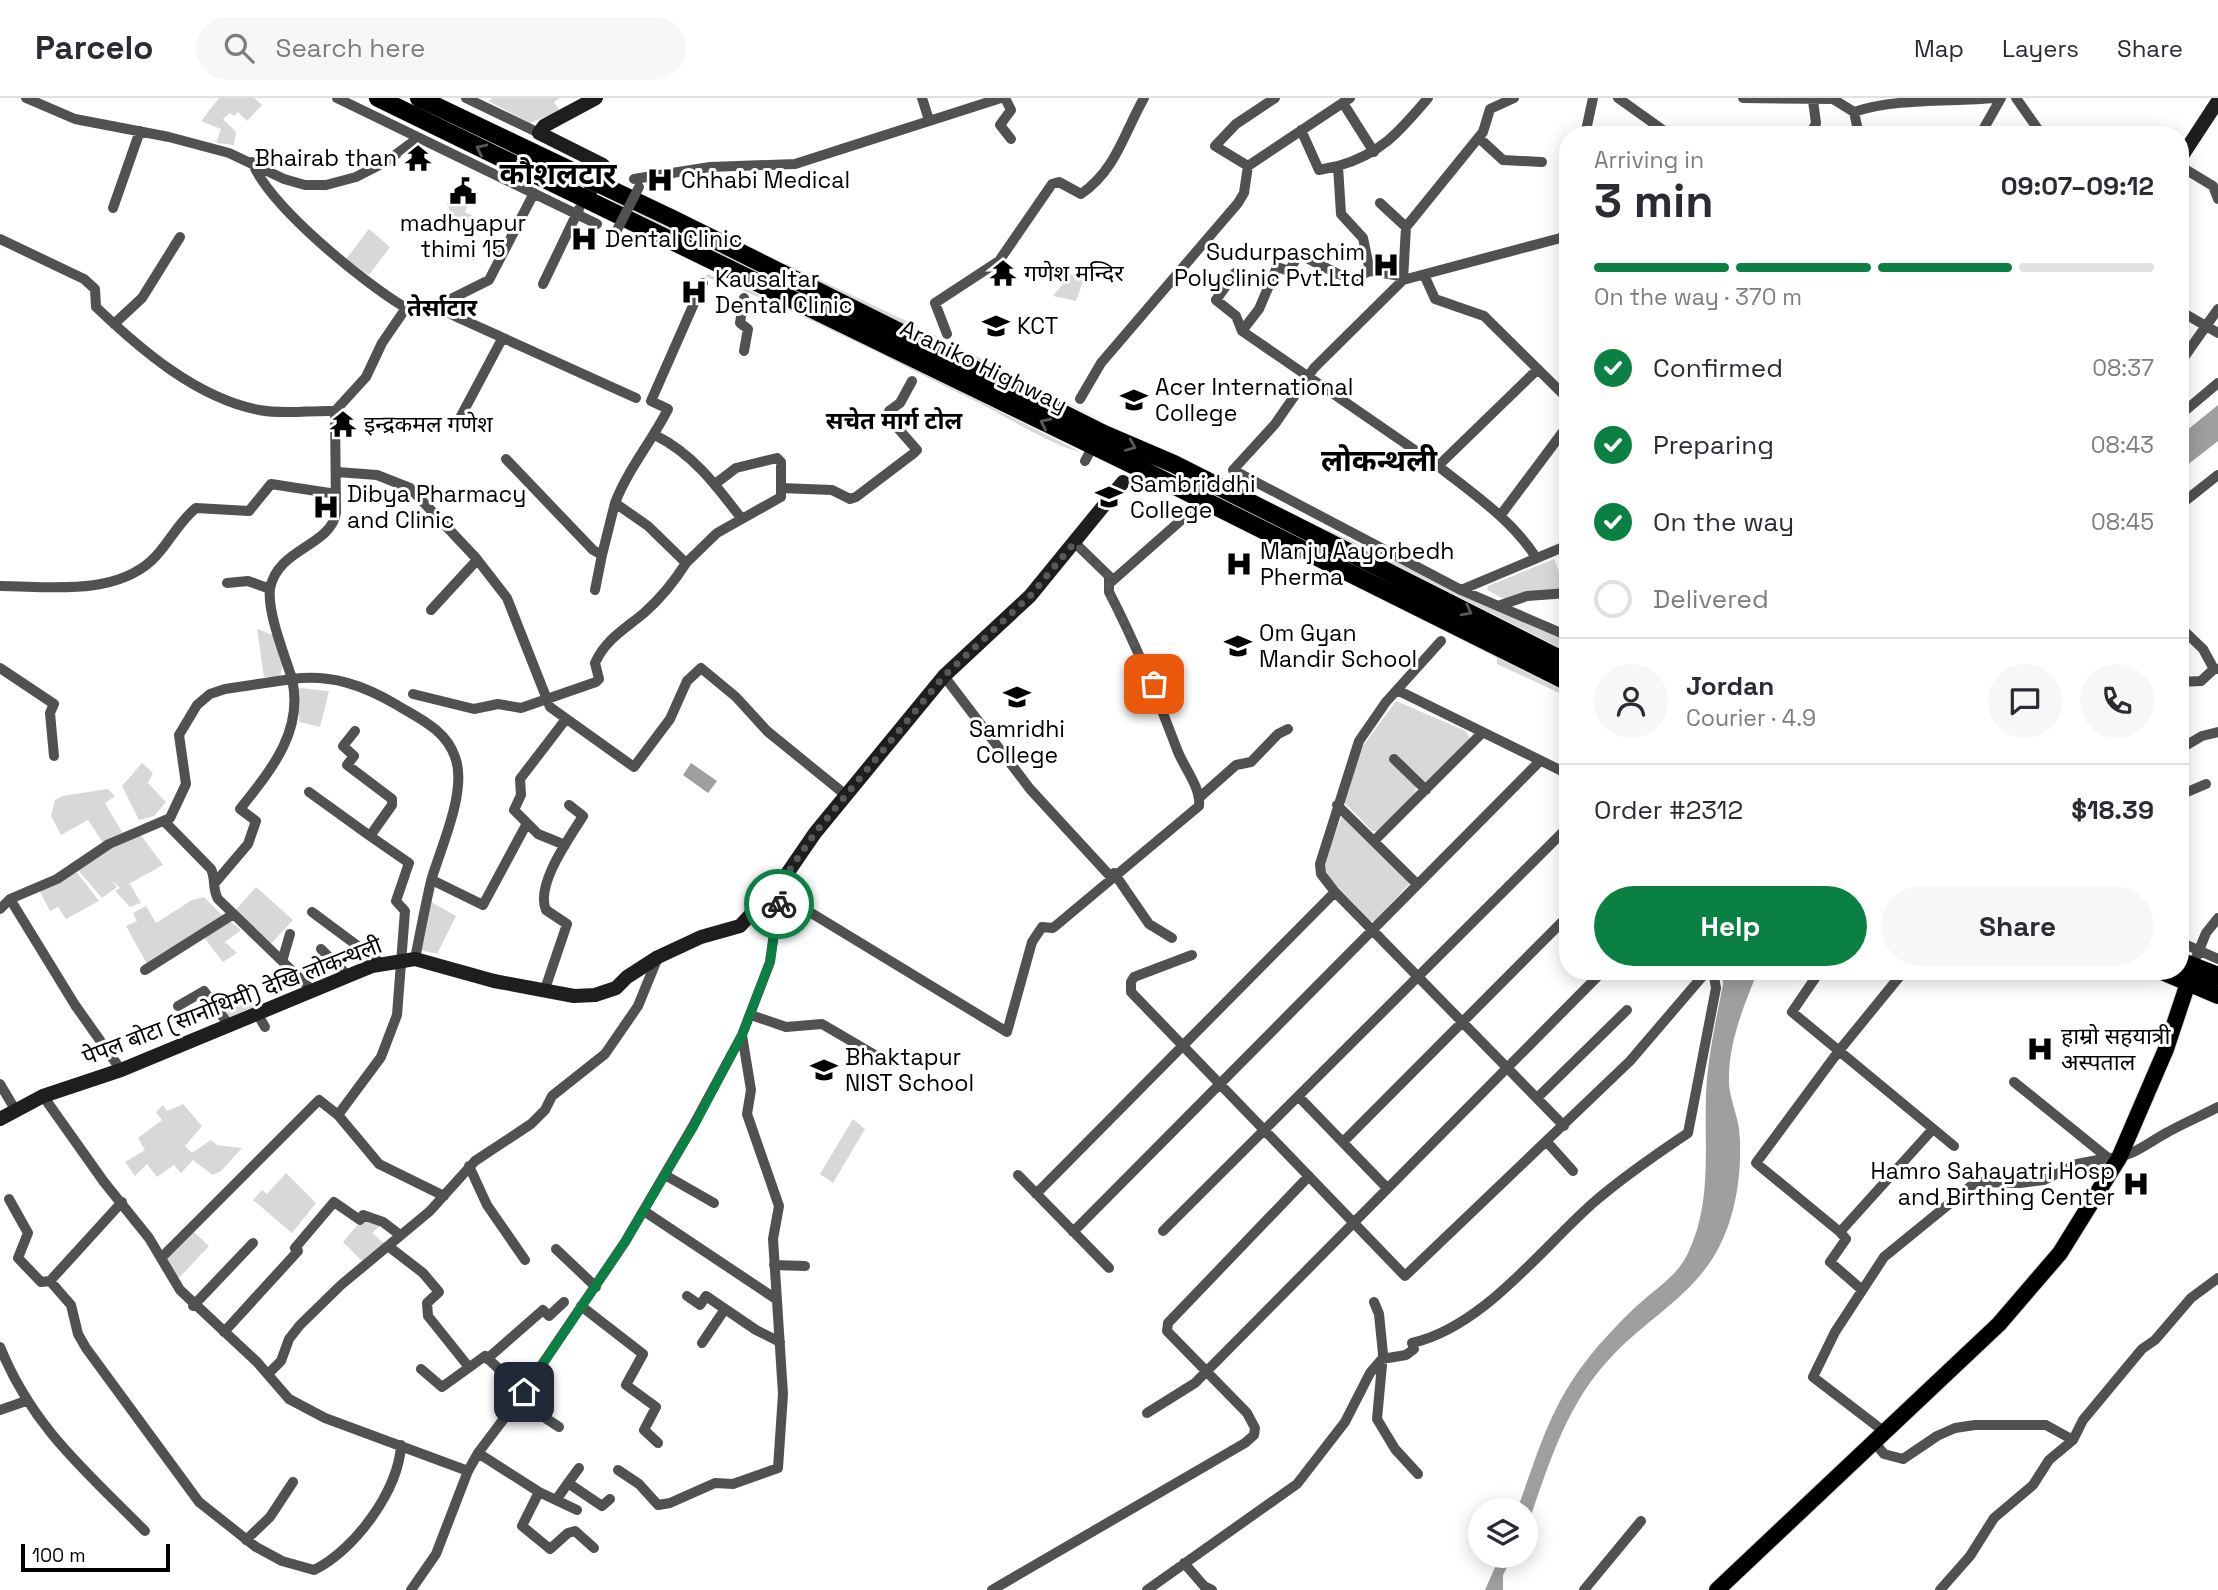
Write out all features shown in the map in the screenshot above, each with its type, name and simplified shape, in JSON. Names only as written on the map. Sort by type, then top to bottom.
[{"type":"highway","name":"Araniko Highway","points":[[377,98],[581,206],[1094,447],[1559,678]]},
{"type":"highway","name":"Araniko Highway","points":[[419,98],[594,183],[1094,447],[1198,477],[1559,658]]},
{"type":"highway","points":[[2190,965],[2218,976]]},
{"type":"highway","points":[[2190,965],[2218,995]]},
{"type":"main road","points":[[581,206],[603,165],[539,133],[544,126],[596,98]]},
{"type":"main road","points":[[2189,144],[2215,102]]},
{"type":"main road","name":"पेपल बोटा (सानोथिमी) देखि लोकन्थली","points":[[0,1119],[43,1096],[121,1070],[312,990],[382,964],[408,960],[471,976],[574,996],[595,995],[616,988],[658,957],[701,937],[740,926],[781,888],[815,833],[944,676],[1030,596],[1124,482]]},
{"type":"main road","points":[[1717,1590],[2019,1304],[2080,1225],[2149,1093],[2183,1002],[2187,980]]},
{"type":"street","points":[[26,98],[67,116],[140,131],[252,162],[291,182],[326,185],[356,177],[395,156],[418,138]]},
{"type":"street","points":[[337,98],[534,193],[581,206],[597,224]]},
{"type":"street","points":[[466,98],[539,133]]},
{"type":"street","points":[[922,98],[929,120]]},
{"type":"street","points":[[617,230],[636,183],[710,167],[795,164],[976,102],[1003,98],[1011,110],[1000,125],[1012,139]]},
{"type":"street","points":[[947,334],[934,303],[999,261],[1052,184],[1059,182],[1081,194],[1101,179],[1118,155],[1144,98]]},
{"type":"street","points":[[1248,166],[1215,146],[1236,124],[1275,98]]},
{"type":"street","points":[[1301,130],[1319,170],[1338,166],[1389,143],[1427,98]]},
{"type":"street","points":[[1514,98],[1490,110],[1479,138],[1406,227],[1402,278],[1307,378],[1275,424],[1233,470],[1461,590],[1559,632]]},
{"type":"street","points":[[1587,126],[1593,98]]},
{"type":"street","points":[[1618,98],[1657,126]]},
{"type":"street","points":[[1743,98],[1813,101],[1833,99],[1854,112],[1858,126]]},
{"type":"street","points":[[1854,112],[1885,100],[1994,98]]},
{"type":"street","points":[[1985,126],[2001,98]]},
{"type":"street","points":[[2016,98],[2038,126]]},
{"type":"street","points":[[1080,399],[1101,363],[1238,203],[1244,193],[1248,166],[1346,101],[1374,152]]},
{"type":"street","points":[[1813,101],[1814,126]]},
{"type":"street","points":[[2035,120],[2047,115]]},
{"type":"street","points":[[113,208],[140,131]]},
{"type":"street","points":[[1479,138],[1503,160],[1542,162]]},
{"type":"street","points":[[252,162],[258,176],[293,217],[406,308],[443,303],[476,288],[494,274],[534,193]]},
{"type":"street","points":[[1338,166],[1341,215],[1363,238],[1370,271]]},
{"type":"street","points":[[2189,171],[2213,186],[2218,199]]},
{"type":"street","points":[[1380,203],[1406,227]]},
{"type":"street","points":[[542,284],[581,206]]},
{"type":"street","points":[[114,324],[142,298],[180,237]]},
{"type":"street","points":[[0,239],[84,279],[95,289],[96,307],[185,378],[230,401],[261,410],[335,411]]},
{"type":"street","points":[[1242,331],[1266,296],[1277,267],[1289,271],[1299,254],[1338,274],[1354,278],[1370,271],[1402,278],[1425,277],[1559,239]]},
{"type":"street","points":[[1236,272],[1216,300],[1236,316],[1242,331],[1438,466],[1500,516],[1525,541],[1535,556]]},
{"type":"street","points":[[1425,277],[1435,299],[1484,316],[1559,390]]},
{"type":"street","points":[[595,590],[615,503],[622,486],[655,435],[668,409],[652,401],[703,283]]},
{"type":"street","points":[[744,298],[740,323],[747,329],[744,351]]},
{"type":"street","points":[[443,303],[451,314],[502,339],[636,397]]},
{"type":"street","points":[[214,884],[248,844],[256,821],[240,809],[276,759],[292,729],[296,703],[271,604],[270,589],[291,555],[332,527],[336,513],[335,411],[366,377],[382,343],[406,308]]},
{"type":"street","points":[[2189,350],[2218,309]]},
{"type":"street","points":[[2189,316],[2218,333]]},
{"type":"street","points":[[461,416],[502,339]]},
{"type":"street","points":[[1438,466],[1538,369]]},
{"type":"street","points":[[781,488],[832,490],[850,499],[914,453],[916,450],[888,417],[912,382]]},
{"type":"street","points":[[2189,407],[2218,383]]},
{"type":"street","points":[[655,435],[677,446],[715,484],[741,518]]},
{"type":"street","points":[[1500,516],[1559,437]]},
{"type":"street","points":[[413,694],[474,709],[498,704],[521,708],[596,682],[599,679],[595,663],[599,653],[614,635],[643,614],[671,587],[686,563],[717,533],[781,497],[781,462],[777,458],[736,468],[715,484]]},
{"type":"street","points":[[506,459],[593,550],[602,555]]},
{"type":"street","points":[[337,472],[377,475],[410,488],[477,560],[507,598],[546,699],[554,712],[634,767],[670,719],[687,681],[701,668],[736,697],[767,731],[847,796]]},
{"type":"street","points":[[2189,498],[2218,475]]},
{"type":"street","points":[[0,586],[106,584],[137,573],[153,560],[165,541],[196,508],[249,511],[271,484],[336,494]]},
{"type":"street","points":[[615,503],[648,526],[686,563]]},
{"type":"street","points":[[411,1590],[436,1554],[468,1471],[478,1453],[596,1287],[644,1211],[742,1035],[770,962],[781,888],[1007,1032],[1032,942],[1038,931],[1042,927],[1053,928],[1113,875],[1199,806],[1200,797],[1178,750],[1154,684],[1108,592],[1111,582],[1187,515]]},
{"type":"street","points":[[1074,543],[1106,571],[1111,582]]},
{"type":"street","points":[[1461,590],[1535,556],[1559,548]]},
{"type":"street","points":[[431,610],[477,560]]},
{"type":"street","points":[[227,583],[248,581],[270,589]]},
{"type":"street","points":[[1498,606],[1527,596],[1559,594]]},
{"type":"street","points":[[2189,636],[2203,649],[2216,669],[2201,681],[2189,682]]},
{"type":"street","points":[[1441,641],[1397,690],[1359,741],[1319,868],[1335,892],[1564,1126]]},
{"type":"street","points":[[0,668],[54,704],[50,713],[54,756]]},
{"type":"street","points":[[944,676],[1030,789],[1113,875],[1149,925],[1172,939]]},
{"type":"street","points":[[0,909],[10,899],[57,879],[109,844],[165,822],[186,784],[179,735],[197,705],[210,694],[225,689],[320,677],[366,687],[443,736],[456,757],[457,783],[452,814],[408,960],[400,1004],[381,1057],[338,1115]]},
{"type":"street","points":[[1397,690],[1559,770]]},
{"type":"street","points":[[565,845],[526,825],[514,810],[521,795],[520,779],[566,719]]},
{"type":"street","points":[[1200,797],[1236,765],[1251,762],[1278,734],[1288,729]]},
{"type":"street","points":[[355,731],[343,746],[354,756],[347,765],[392,799],[392,805],[370,836]]},
{"type":"street","points":[[2189,744],[2202,736],[2218,732]]},
{"type":"street","points":[[1375,840],[1482,733]]},
{"type":"street","points":[[1394,759],[1426,790]]},
{"type":"street","points":[[1073,1232],[1540,761]]},
{"type":"street","points":[[2189,792],[2206,785]]},
{"type":"street","points":[[309,792],[408,863],[396,901],[403,910],[408,960]]},
{"type":"street","points":[[545,989],[567,924],[546,911],[543,897],[565,845],[583,816],[569,805]]},
{"type":"street","points":[[1337,805],[1418,884]]},
{"type":"street","points":[[165,822],[211,869],[218,899],[312,990]]},
{"type":"street","points":[[432,880],[483,905],[526,825]]},
{"type":"street","points":[[1163,1231],[1559,836]]},
{"type":"street","points":[[1036,1194],[1335,892]]},
{"type":"street","points":[[10,899],[75,1005],[121,1070]]},
{"type":"street","points":[[389,902],[403,910]]},
{"type":"street","points":[[312,912],[382,964]]},
{"type":"street","points":[[145,970],[232,915]]},
{"type":"street","points":[[2190,965],[2211,924],[2218,918]]},
{"type":"street","points":[[1343,1142],[1559,925]]},
{"type":"street","points":[[284,958],[290,934]]},
{"type":"street","points":[[321,949],[348,976]]},
{"type":"street","points":[[1192,955],[1134,977],[1129,988],[1405,1276],[1630,1061],[1699,980]]},
{"type":"street","points":[[268,1374],[281,1361],[289,1339],[300,1325],[430,1211],[469,1166],[531,1124],[545,1110],[552,1096],[605,1055],[638,1006],[658,957]]},
{"type":"street","points":[[2190,965],[2218,960]]},
{"type":"street","points":[[1147,1413],[1195,1383],[1386,1187],[1594,980]]},
{"type":"street","points":[[1147,1590],[1297,1484],[1345,1422],[1370,1373],[1382,1359],[1406,1355],[1413,1349],[1412,1343],[1440,1333],[1491,1299],[1512,1283],[1594,1202],[1644,1162],[1688,1133],[1716,988],[1715,980]]},
{"type":"street","points":[[1814,980],[1792,1012],[1954,1146]]},
{"type":"street","points":[[1861,1289],[1830,1262],[1846,1239],[1756,1163],[1838,1052],[1897,980]]},
{"type":"street","points":[[178,1006],[204,990],[229,1025]]},
{"type":"street","points":[[1537,1098],[1627,1010]]},
{"type":"street","points":[[257,1013],[265,1027]]},
{"type":"street","points":[[751,1015],[786,1027],[822,1024],[876,1055]]},
{"type":"street","points":[[618,1470],[639,1484],[658,1505],[670,1503],[715,1483],[733,1485],[778,1468],[783,1394],[773,1239],[779,1206],[747,1114],[751,1090],[742,1035]]},
{"type":"street","points":[[2014,1082],[2114,1158]]},
{"type":"street","points":[[0,1084],[16,1111]]},
{"type":"street","points":[[43,1096],[104,1182],[122,1202],[193,1306],[268,1374],[289,1399],[307,1409],[468,1471]]},
{"type":"street","points":[[1299,1097],[1386,1187]]},
{"type":"street","points":[[161,1258],[233,1188],[314,1102],[319,1100],[338,1115],[379,1164],[444,1195]]},
{"type":"street","points":[[2073,1440],[2046,1425],[2032,1423],[1955,1428],[1903,1459],[1884,1454],[1880,1438],[1813,1377],[1824,1351],[1861,1289],[1897,1245],[1976,1182],[2020,1183],[2044,1180],[2077,1164],[2114,1158],[2218,1107]]},
{"type":"street","points":[[1840,1232],[1932,1130]]},
{"type":"street","points":[[1547,1142],[1573,1171]]},
{"type":"street","points":[[469,1166],[487,1205],[525,1260]]},
{"type":"street","points":[[665,1175],[714,1203]]},
{"type":"street","points":[[1018,1175],[1109,1268]]},
{"type":"street","points":[[992,1590],[1245,1443],[1254,1435],[1255,1428],[1247,1413],[1167,1331],[1172,1315],[1309,1176]]},
{"type":"street","points":[[9,1199],[28,1233],[18,1255],[20,1261],[41,1282],[50,1281],[122,1202]]},
{"type":"street","points":[[223,1332],[298,1251],[295,1248],[334,1202],[360,1220],[363,1215],[383,1222],[400,1235]]},
{"type":"street","points":[[644,1211],[776,1299]]},
{"type":"street","points":[[193,1306],[253,1243]]},
{"type":"street","points":[[388,1246],[423,1273],[439,1292],[427,1303],[428,1316],[468,1366]]},
{"type":"street","points":[[556,1249],[596,1287]]},
{"type":"street","points":[[774,1265],[805,1266]]},
{"type":"street","points":[[1940,1590],[1970,1556],[1994,1518],[2034,1485],[2049,1460],[2073,1440],[2083,1420],[2142,1349],[2155,1340],[2191,1297],[2218,1278]]},
{"type":"street","points":[[50,1281],[71,1305],[78,1334],[86,1348],[199,1502],[246,1540],[282,1561],[314,1570],[356,1535],[388,1493],[401,1445]]},
{"type":"street","points":[[687,1296],[700,1305],[706,1296],[780,1342]]},
{"type":"street","points":[[487,1359],[543,1310],[549,1316],[564,1302]]},
{"type":"street","points":[[1374,1302],[1382,1332],[1377,1419],[1395,1449],[1418,1474]]},
{"type":"street","points":[[581,1306],[643,1354],[626,1385],[656,1407],[644,1430],[658,1443]]},
{"type":"street","points":[[702,1343],[725,1310]]},
{"type":"street","points":[[0,1347],[26,1401],[46,1430],[145,1531]]},
{"type":"street","points":[[421,1369],[442,1387],[481,1356],[487,1359],[521,1396],[559,1427]]},
{"type":"street","points":[[0,1410],[26,1401]]},
{"type":"street","points":[[478,1453],[539,1492],[577,1510]]},
{"type":"street","points":[[556,1500],[579,1468]]},
{"type":"street","points":[[246,1540],[270,1517],[293,1482]]},
{"type":"street","points":[[568,1483],[601,1506],[610,1499]]},
{"type":"street","points":[[539,1492],[522,1526],[526,1531],[550,1549],[570,1531],[594,1548]]},
{"type":"street","points":[[1584,1590],[1641,1521]]},
{"type":"street","points":[[1184,1563],[1204,1586],[1212,1590]]},
{"type":"shaded area","points":[[219,98],[254,98],[262,105],[247,121],[238,112],[234,116],[230,113],[223,119],[236,132],[234,145],[216,143],[221,129],[201,121]]},
{"type":"shaded area","points":[[493,98],[560,98],[554,102],[560,111],[530,123],[488,101]]},
{"type":"shaded area","points":[[451,195],[469,202],[465,212],[477,218],[467,239],[459,227],[462,222],[451,214],[447,204]]},
{"type":"shaded area","points":[[613,202],[624,203],[906,344]]},
{"type":"shaded area","points":[[369,229],[390,247],[369,275],[346,259]]},
{"type":"shaded area","points":[[784,263],[913,324],[1111,425],[826,288],[787,268]]},
{"type":"shaded area","points":[[707,274],[782,303],[1081,452],[1044,438],[811,320],[706,277]]},
{"type":"shaded area","points":[[1071,274],[1083,281],[1076,301],[1053,296]]},
{"type":"shaded area","points":[[2218,405],[2218,441],[2189,464],[2189,429]]},
{"type":"shaded area","points":[[1310,522],[1557,637],[1559,647]]},
{"type":"shaded area","points":[[1554,559],[1559,572],[1559,590],[1506,600],[1487,590],[1488,586]]},
{"type":"shaded area","points":[[1335,575],[1559,688],[1559,693],[1497,664],[1497,658]]},
{"type":"shaded area","points":[[257,629],[276,636],[283,665],[280,677],[264,677]]},
{"type":"shaded area","points":[[299,688],[329,691],[320,727],[299,722]]},
{"type":"shaded area","points":[[1396,701],[1466,731],[1470,739],[1428,781],[1416,785],[1415,795],[1378,831],[1372,831],[1344,802],[1359,751]]},
{"type":"shaded area","points":[[142,763],[153,773],[148,783],[166,802],[154,816],[139,820],[122,786]]},
{"type":"shaded area","points":[[691,763],[717,781],[708,793],[683,775]]},
{"type":"shaded area","points":[[108,789],[115,796],[105,803],[122,832],[104,844],[88,820],[61,835],[51,816],[55,800],[62,796]]},
{"type":"shaded area","points":[[1342,816],[1410,883],[1375,921],[1371,921],[1325,874],[1323,865]]},
{"type":"shaded area","points":[[141,835],[163,865],[125,886],[130,884],[141,903],[130,907],[115,891],[120,888],[111,880],[117,887],[102,898],[78,870],[109,849]]},
{"type":"shaded area","points":[[75,870],[99,901],[66,919],[58,907],[50,911],[38,888]]},
{"type":"shaded area","points":[[256,887],[293,920],[269,946],[234,912]]},
{"type":"shaded area","points":[[204,897],[225,918],[148,966],[126,926],[137,921],[133,913],[146,906],[156,923],[192,900]]},
{"type":"shaded area","points":[[431,902],[456,916],[437,954],[420,950]]},
{"type":"shaded area","points":[[230,921],[241,930],[225,942],[237,953],[223,962],[203,936]]},
{"type":"shaded area","points":[[1723,980],[1755,980],[1738,1023],[1730,1064],[1729,1084],[1739,1129],[1740,1158],[1738,1188],[1727,1230],[1712,1260],[1700,1275],[1598,1372],[1560,1436],[1537,1498],[1521,1498],[1549,1424],[1582,1366],[1613,1330],[1677,1270],[1696,1234],[1706,1168],[1707,1078]]},
{"type":"shaded area","points":[[245,992],[256,1010],[230,1021],[220,1005]]},
{"type":"shaded area","points":[[183,1104],[202,1126],[185,1146],[192,1153],[211,1140],[217,1145],[242,1148],[221,1171],[213,1175],[193,1160],[181,1173],[174,1165],[157,1177],[147,1164],[135,1176],[125,1162],[145,1150],[138,1138],[162,1120],[156,1112],[163,1105],[167,1111]]},
{"type":"shaded area","points":[[853,1119],[865,1129],[833,1183],[820,1174]]},
{"type":"shaded area","points":[[286,1173],[316,1203],[292,1233],[253,1200],[262,1190],[267,1194]]},
{"type":"shaded area","points":[[364,1217],[382,1224],[372,1233],[385,1244],[364,1263],[343,1242]]},
{"type":"shaded area","points":[[194,1232],[209,1246],[177,1280],[166,1259]]},
{"type":"shaded area","points":[[1495,1568],[1507,1568],[1503,1575],[1503,1590],[1485,1590]]},
{"type":"way so far","points":[[779,904],[782,881],[815,833],[902,732],[944,676],[1030,596],[1074,543],[1109,576],[1111,582],[1108,592],[1154,684]]},
{"type":"place","name":"Bhairab than","points":[[418,158]]},
{"type":"place","name":"Chhabi Medical","points":[[660,180]]},
{"type":"place","name":"madhyapur thimi 15","points":[[463,191]]},
{"type":"place","name":"Dental Clinic","points":[[584,239]]},
{"type":"place","name":"Sudurpaschim Polyclinic Pvt.Ltd","points":[[1386,265]]},
{"type":"place","name":"गणेश मन्दिर","points":[[1003,273]]},
{"type":"place","name":"Kausaltar Dental Clinic","points":[[694,292]]},
{"type":"place","name":"KCT","points":[[996,326]]},
{"type":"place","name":"Acer International College","points":[[1134,400]]},
{"type":"place","name":"इन्द्रकमल गणेश","points":[[343,424]]},
{"type":"place","name":"Sambriddhi College","points":[[1109,497]]},
{"type":"place","name":"Dibya Pharmacy and Clinic","points":[[326,507]]},
{"type":"place","name":"Manju Aayorbedh Pherma","points":[[1239,564]]},
{"type":"place","name":"Om Gyan Mandir School","points":[[1238,646]]},
{"type":"place","name":"Samridhi College","points":[[1017,697]]},
{"type":"place","name":"हाम्रो सहयात्री अस्पताल","points":[[2040,1049]]},
{"type":"place","name":"Bhaktapur NIST School","points":[[824,1070]]},
{"type":"place","name":"Hamro Sahayatri Hosp and Birthing Center","points":[[2136,1184]]},
{"type":"district","name":"कौशलटार","points":[[558,173]]},
{"type":"district","name":"तेर्साटार","points":[[442,307]]},
{"type":"district","name":"सचेत मार्ग टोल","points":[[894,420]]},
{"type":"district","name":"लोकन्थली","points":[[1379,460]]},
{"type":"route","points":[[524,1392],[596,1287],[613,1256],[625,1242],[694,1126],[742,1035],[770,962],[779,904]]}]
